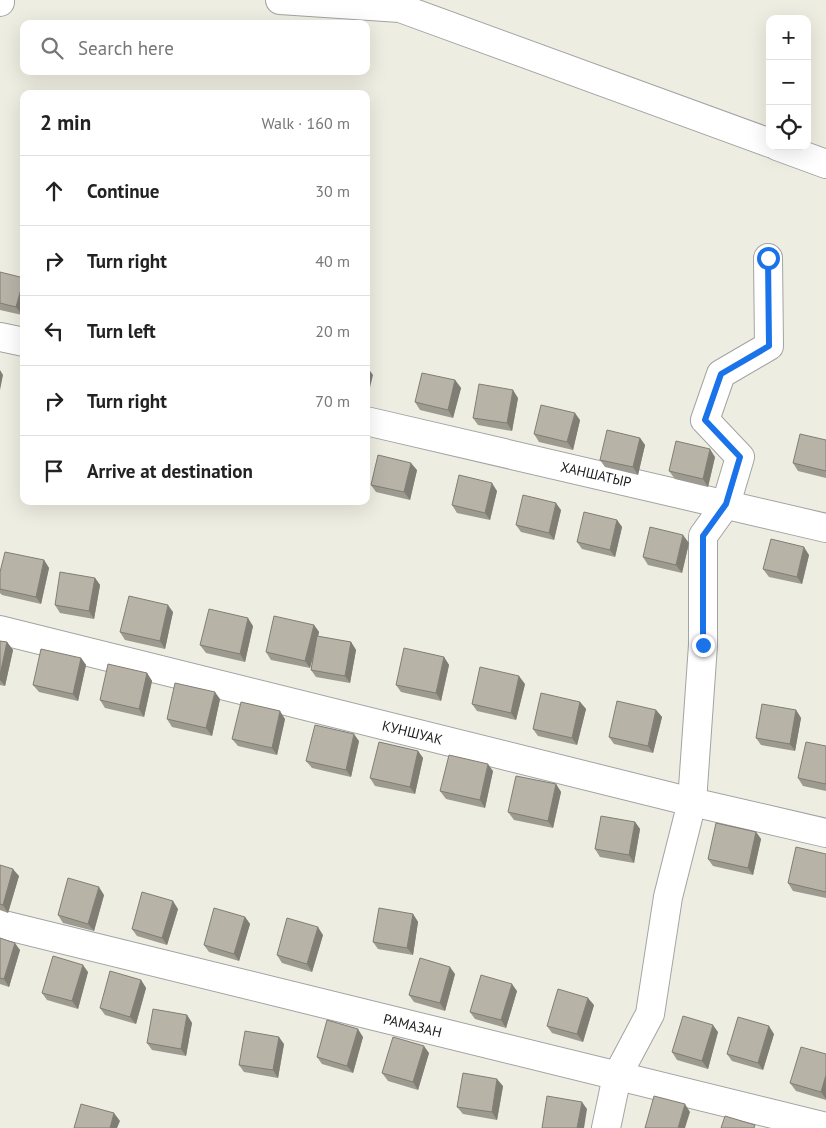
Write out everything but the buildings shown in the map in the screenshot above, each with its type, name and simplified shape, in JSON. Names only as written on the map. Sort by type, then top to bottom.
[{"type":"street","points":[[280,0],[400,8],[766,143]]},
{"type":"street","points":[[788,150],[826,164]]},
{"type":"street","points":[[606,1128],[617,1076],[650,1014],[668,897],[692,802],[703,645],[703,536],[726,504],[740,457],[705,420],[721,374],[769,346],[768,258]]},
{"type":"street","points":[[0,337],[20,341]]},
{"type":"street","name":"ХАНШАТЫР","points":[[370,422],[826,528]]},
{"type":"street","name":"КУНШУАК","points":[[0,630],[692,802],[826,833]]},
{"type":"street","name":"РАМАЗАН","points":[[0,924],[826,1127]]},
{"type":"route","points":[[703,645],[703,536],[726,504],[740,457],[705,420],[721,374],[769,346],[768,258]]}]
